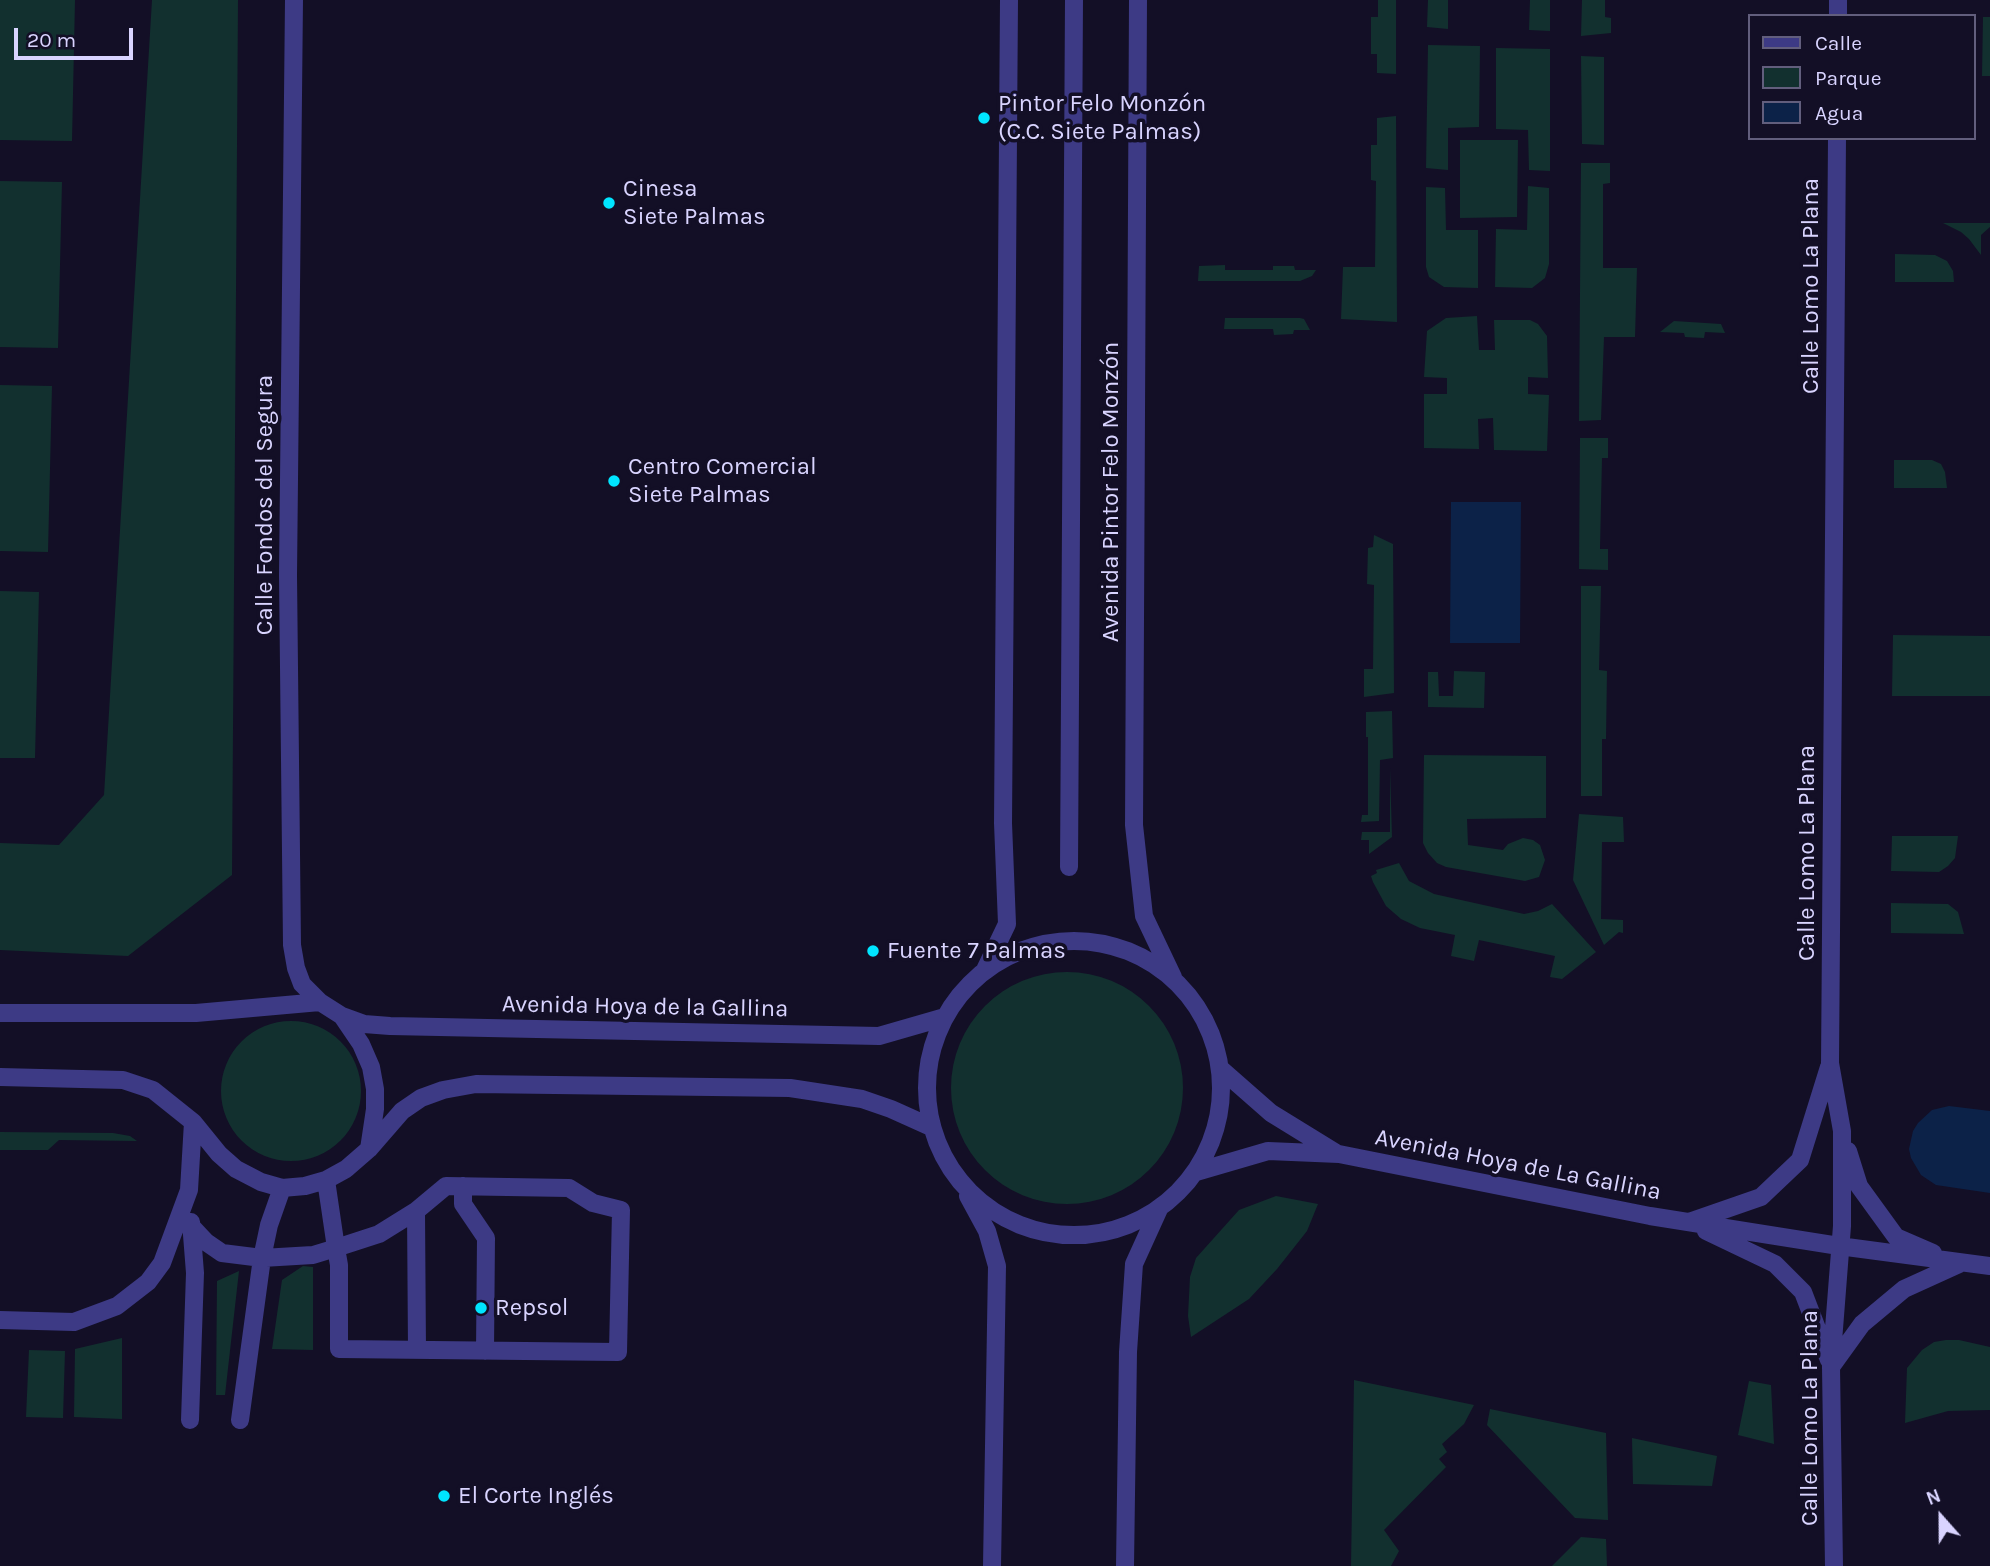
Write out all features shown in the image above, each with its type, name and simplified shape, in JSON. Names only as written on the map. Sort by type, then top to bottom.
[{"type":"street","name":"Calle Fondos del Segura","points":[[294,0],[289,562],[292,945],[302,984],[320,1002]]},
{"type":"street","points":[[985,970],[1007,924],[1003,823],[1009,0]]},
{"type":"street","name":"Avenida Pintor Felo Monzón","points":[[1069,867],[1074,0]]},
{"type":"street","name":"Avenida Pintor Felo Monzón","points":[[1138,0],[1134,825],[1144,916],[1173,977]]},
{"type":"street","name":"Calle Lomo La Plana","points":[[1834,1566],[1831,1367],[1842,1226],[1842,1131],[1830,1063],[1837,140]]},
{"type":"street","points":[[961,1184],[994,1212],[1033,1230],[1077,1236],[1120,1229],[1159,1209],[1196,1172],[1219,1124],[1222,1070],[1206,1019],[1173,977],[1129,950],[1080,940],[1030,947],[985,970],[957,997],[934,1037],[926,1065],[926,1095],[931,1127],[942,1157],[961,1184],[987,1231],[996,1265],[992,1566]]},
{"type":"street","points":[[0,1013],[196,1013],[320,1002]]},
{"type":"street","name":"Avenida Hoya de la Gallina","points":[[320,1002],[342,1016],[364,1024],[390,1026],[879,1035],[945,1017]]},
{"type":"street","name":"Avenida Hoya de la Gallina","points":[[342,1016],[361,1045],[371,1067],[375,1109],[369,1149]]},
{"type":"street","name":"Avenida Hoya de La Gallina","points":[[1687,1222],[1760,1197],[1800,1160],[1830,1063]]},
{"type":"street","name":"Avenida Hoya de La Gallina","points":[[1222,1070],[1271,1113],[1339,1154]]},
{"type":"street","points":[[0,1077],[123,1080],[153,1090],[193,1122],[219,1154],[236,1169],[261,1182],[282,1188],[305,1186],[326,1180],[346,1169],[369,1149],[402,1111],[421,1098],[443,1090],[476,1084],[790,1088],[862,1100],[891,1109],[931,1127]]},
{"type":"street","points":[[190,1420],[195,1273],[189,1190],[193,1122]]},
{"type":"street","name":"Avenida Hoya de La Gallina","points":[[1842,1131],[1858,1186],[1896,1237],[1959,1264]]},
{"type":"street","name":"Avenida Hoya de La Gallina","points":[[1196,1172],[1268,1151],[1339,1154],[1687,1222],[1959,1264],[1990,1266]]},
{"type":"street","points":[[191,1226],[206,1242],[222,1253],[262,1258],[313,1255],[336,1248],[379,1234],[416,1211],[446,1186],[569,1188],[593,1203],[621,1210],[618,1352],[339,1349],[339,1265],[336,1248],[326,1180]]},
{"type":"street","points":[[463,1186],[463,1204],[486,1238],[485,1351]]},
{"type":"street","points":[[240,1420],[262,1258],[282,1188]]},
{"type":"street","points":[[0,1320],[74,1322],[117,1306],[148,1282],[162,1264],[189,1190]]},
{"type":"street","points":[[1125,1566],[1128,1352],[1134,1264],[1159,1209]]},
{"type":"street","points":[[416,1211],[417,1350]]},
{"type":"street","name":"Avenida Hoya de La Gallina","points":[[1687,1222],[1775,1264],[1803,1292],[1831,1367]]},
{"type":"street","name":"Avenida Hoya de La Gallina","points":[[1831,1367],[1862,1324],[1904,1289],[1959,1264]]},
{"type":"green space","points":[[0,0],[75,0],[72,141],[0,140]]},
{"type":"green space","points":[[152,0],[238,0],[232,875],[128,956],[0,950],[0,843],[59,845],[104,795]]},
{"type":"green space","points":[[1378,0],[1396,0],[1396,74],[1377,73],[1377,54],[1371,54],[1371,17],[1378,17]]},
{"type":"green space","points":[[1428,0],[1448,0],[1448,29],[1427,27]]},
{"type":"green space","points":[[1530,0],[1550,0],[1550,31],[1529,30]]},
{"type":"green space","points":[[1582,0],[1605,0],[1605,17],[1611,18],[1611,33],[1581,36]]},
{"type":"green space","points":[[1983,17],[1990,17],[1990,76],[1982,76]]},
{"type":"green space","points":[[1428,45],[1480,46],[1479,127],[1448,128],[1448,170],[1426,168]]},
{"type":"green space","points":[[1496,48],[1550,49],[1550,171],[1529,170],[1528,130],[1496,129]]},
{"type":"green space","points":[[1581,56],[1604,57],[1604,145],[1582,144]]},
{"type":"green space","points":[[1396,116],[1397,322],[1341,319],[1343,267],[1375,267],[1376,181],[1371,180],[1371,145],[1377,145],[1377,118]]},
{"type":"green space","points":[[1460,140],[1518,140],[1517,217],[1460,218]]},
{"type":"green space","points":[[1581,163],[1610,163],[1610,183],[1603,184],[1603,268],[1637,268],[1635,337],[1604,337],[1601,420],[1579,421]]},
{"type":"green space","points":[[0,181],[62,182],[58,348],[0,347]]},
{"type":"green space","points":[[1528,186],[1549,188],[1549,264],[1545,278],[1532,288],[1495,287],[1496,229],[1527,230]]},
{"type":"green space","points":[[1426,187],[1445,188],[1446,230],[1478,230],[1478,288],[1444,287],[1429,277],[1426,267]]},
{"type":"green space","points":[[1943,223],[1990,223],[1990,227],[1981,235],[1981,255],[1961,232]]},
{"type":"green space","points":[[1895,254],[1935,255],[1947,261],[1953,271],[1954,282],[1895,282]]},
{"type":"green space","points":[[1225,265],[1225,270],[1273,270],[1273,266],[1294,266],[1295,270],[1316,270],[1312,276],[1300,281],[1198,281],[1199,266]]},
{"type":"green space","points":[[1477,316],[1479,350],[1495,350],[1494,320],[1530,320],[1538,324],[1547,336],[1548,378],[1528,377],[1528,394],[1549,395],[1547,451],[1494,450],[1493,418],[1478,419],[1479,449],[1424,448],[1424,394],[1447,394],[1447,378],[1424,377],[1427,331],[1446,318]]},
{"type":"green space","points":[[1225,318],[1300,318],[1304,319],[1310,330],[1294,330],[1293,334],[1274,335],[1273,329],[1224,329]]},
{"type":"green space","points":[[1674,321],[1721,324],[1725,333],[1705,332],[1704,338],[1685,337],[1684,333],[1660,332]]},
{"type":"green space","points":[[0,385],[52,386],[48,552],[0,551]]},
{"type":"green space","points":[[1580,438],[1608,438],[1608,458],[1602,458],[1600,549],[1608,549],[1608,570],[1579,569]]},
{"type":"green space","points":[[1894,460],[1932,460],[1941,464],[1947,488],[1894,488]]},
{"type":"green space","points":[[1374,535],[1393,544],[1394,693],[1364,697],[1364,669],[1373,669],[1374,585],[1367,584],[1368,548],[1373,547]]},
{"type":"green space","points":[[1581,586],[1601,586],[1599,670],[1607,671],[1606,739],[1602,739],[1602,796],[1581,796]]},
{"type":"green space","points":[[0,591],[39,592],[35,758],[0,758]]},
{"type":"green space","points":[[1893,635],[1990,636],[1990,696],[1892,696]]},
{"type":"green space","points":[[1454,671],[1485,672],[1484,708],[1428,707],[1428,672],[1438,672],[1439,696],[1453,696]]},
{"type":"green space","points":[[1392,711],[1393,758],[1380,760],[1379,821],[1361,822],[1362,815],[1368,815],[1366,712]]},
{"type":"green space","points":[[1424,755],[1546,756],[1546,818],[1467,819],[1468,845],[1503,850],[1508,844],[1523,838],[1540,845],[1545,860],[1539,877],[1525,881],[1446,867],[1437,863],[1423,843]]},
{"type":"green space","points":[[1390,768],[1392,837],[1369,854],[1369,840],[1361,840],[1362,832],[1390,832]]},
{"type":"green space","points":[[1579,814],[1623,817],[1624,842],[1602,842],[1601,919],[1623,920],[1623,933],[1619,932],[1604,945],[1573,880]]},
{"type":"green space","points":[[1892,836],[1958,836],[1955,858],[1939,872],[1891,871]]},
{"type":"green space","points":[[1399,863],[1409,881],[1434,894],[1524,914],[1552,904],[1596,952],[1562,979],[1550,977],[1555,956],[1479,940],[1474,961],[1451,956],[1455,935],[1420,928],[1401,919],[1386,906],[1371,876],[1377,873],[1376,870]]},
{"type":"green space","points":[[1891,903],[1948,904],[1958,912],[1964,934],[1891,933]]},
{"type":"green space","points":[[1067,972],[1111,981],[1149,1006],[1174,1044],[1183,1088],[1174,1132],[1149,1170],[1111,1195],[1067,1204],[1023,1195],[985,1170],[960,1132],[951,1088],[960,1044],[985,1006],[1023,981]]},
{"type":"green space","points":[[291,1021],[318,1027],[340,1042],[355,1064],[361,1091],[355,1118],[340,1140],[318,1155],[291,1161],[264,1155],[242,1140],[227,1118],[221,1091],[227,1064],[242,1042],[264,1027]]},
{"type":"green space","points":[[0,1132],[113,1133],[130,1136],[137,1141],[59,1140],[48,1150],[0,1150]]},
{"type":"green space","points":[[1276,1196],[1318,1204],[1307,1231],[1249,1299],[1191,1337],[1188,1316],[1190,1277],[1196,1258],[1239,1210]]},
{"type":"green space","points":[[303,1266],[313,1267],[313,1350],[272,1349],[282,1280]]},
{"type":"green space","points":[[239,1271],[225,1395],[216,1395],[217,1281]]},
{"type":"green space","points":[[122,1338],[122,1419],[74,1417],[75,1349]]},
{"type":"green space","points":[[1946,1340],[1990,1347],[1990,1410],[1948,1411],[1905,1423],[1907,1368],[1922,1350],[1934,1342]]},
{"type":"green space","points":[[29,1350],[65,1351],[63,1418],[26,1417]]},
{"type":"green space","points":[[1354,1380],[1474,1405],[1464,1424],[1442,1444],[1447,1452],[1439,1459],[1446,1467],[1384,1530],[1399,1551],[1391,1566],[1351,1566]]},
{"type":"green space","points":[[1749,1381],[1771,1385],[1774,1444],[1738,1435]]},
{"type":"green space","points":[[1490,1409],[1606,1433],[1608,1520],[1575,1518],[1487,1425]]},
{"type":"green space","points":[[1632,1438],[1717,1456],[1712,1486],[1633,1484]]},
{"type":"green space","points":[[1581,1537],[1606,1539],[1607,1566],[1552,1566]]},
{"type":"water","points":[[1451,502],[1521,502],[1520,643],[1450,643]]},
{"type":"water","points":[[1949,1106],[1990,1111],[1990,1193],[1936,1185],[1921,1175],[1911,1158],[1909,1149],[1913,1131],[1918,1123],[1932,1110]]},
{"type":"place","name":"Pintor Felo Monzón (C.C. Siete Palmas)","points":[[984,118]]},
{"type":"place","name":"Cinesa Siete Palmas","points":[[609,203]]},
{"type":"place","name":"Centro Comercial Siete Palmas","points":[[614,481]]},
{"type":"place","name":"Fuente 7 Palmas","points":[[873,951]]},
{"type":"place","name":"Repsol","points":[[481,1308]]},
{"type":"place","name":"El Corte Inglés","points":[[444,1496]]}]
